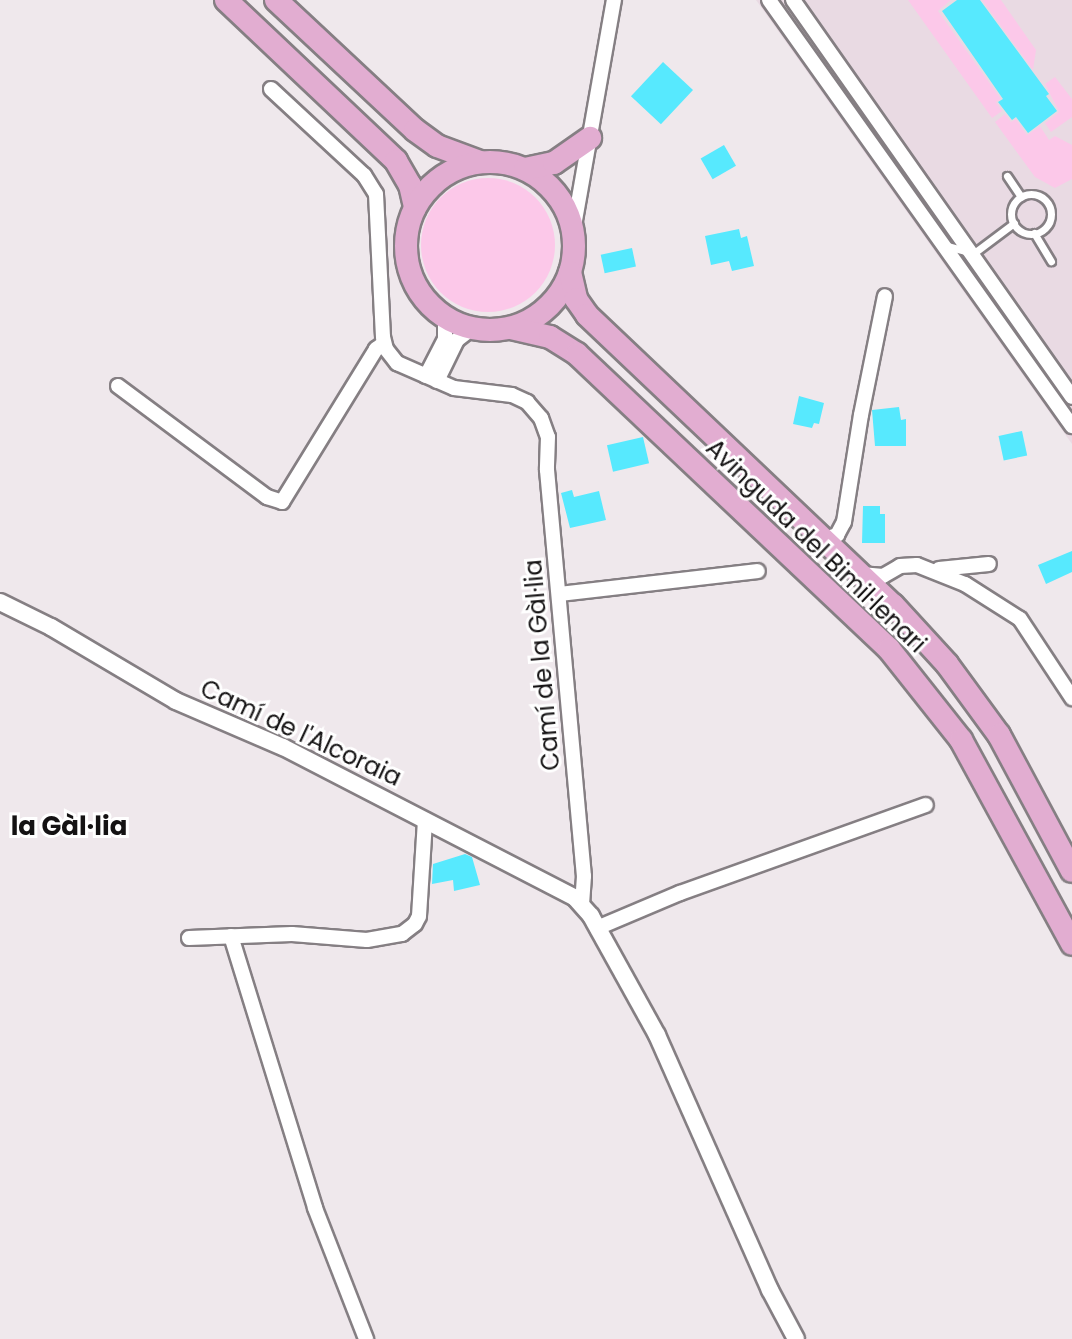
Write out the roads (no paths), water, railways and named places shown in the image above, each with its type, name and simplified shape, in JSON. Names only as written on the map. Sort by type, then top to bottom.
[{"type":"main road","points":[[226,0],[396,161],[410,185],[415,207]]},
{"type":"main road","points":[[276,0],[415,130],[453,154],[525,169],[554,163],[590,138]]},
{"type":"main road","points":[[482,162],[445,174],[415,207],[406,237],[409,272],[425,300],[445,317],[471,329],[511,328],[538,315],[553,302],[570,272],[573,232],[558,197],[525,169]]},
{"type":"main road","name":"Avinguda del Bimil·lenari","points":[[570,272],[576,299],[587,315],[922,635],[976,703],[1023,778],[1072,871]]},
{"type":"main road","name":"Avinguda del Bimil·lenari","points":[[511,328],[550,337],[577,354],[889,649],[961,740],[1072,944]]},
{"type":"street","points":[[573,232],[614,0]]},
{"type":"street","points":[[769,0],[1072,426]]},
{"type":"street","points":[[793,0],[974,253],[1072,397]]},
{"type":"street","points":[[118,386],[267,497],[282,502],[376,349],[384,343],[376,194],[364,175],[271,89]]},
{"type":"street","points":[[824,539],[837,535],[844,522],[850,475],[885,296]]},
{"type":"street","points":[[432,378],[445,339],[445,317]]},
{"type":"street","points":[[432,378],[457,340],[471,329]]},
{"type":"street","name":"Camí de la Gàl·lia","points":[[384,343],[397,363],[454,388],[512,395],[527,402],[541,418],[548,437],[547,470],[584,876],[582,905]]},
{"type":"street","points":[[931,570],[989,564]]},
{"type":"street","points":[[861,574],[883,576],[900,566],[917,565],[965,584],[1020,619],[1072,698]]},
{"type":"street","points":[[560,594],[758,571]]},
{"type":"street","name":"Camí de l'Alcoraia","points":[[0,602],[51,627],[176,701],[283,747],[566,892],[582,905]]},
{"type":"street","points":[[597,928],[680,893],[926,805]]},
{"type":"street","points":[[189,938],[292,934],[367,940],[402,934],[415,924],[419,916],[425,820]]},
{"type":"street","points":[[582,905],[657,1035],[770,1290],[796,1339]]},
{"type":"street","points":[[231,936],[315,1208],[366,1339]]},
{"type":"lane","points":[[1007,176],[1021,197]]},
{"type":"lane","points":[[1037,195],[1049,206],[1049,224],[1034,233],[1022,231],[1014,223],[1012,212],[1021,197],[1037,195]]},
{"type":"lane","points":[[982,299],[971,265],[974,253],[1014,223]]},
{"type":"lane","points":[[1034,233],[1051,261]]},
{"type":"lane","points":[[943,244],[958,251],[974,253]]},
{"type":"district","name":"la Gàl·lia","points":[[69,827]]}]
